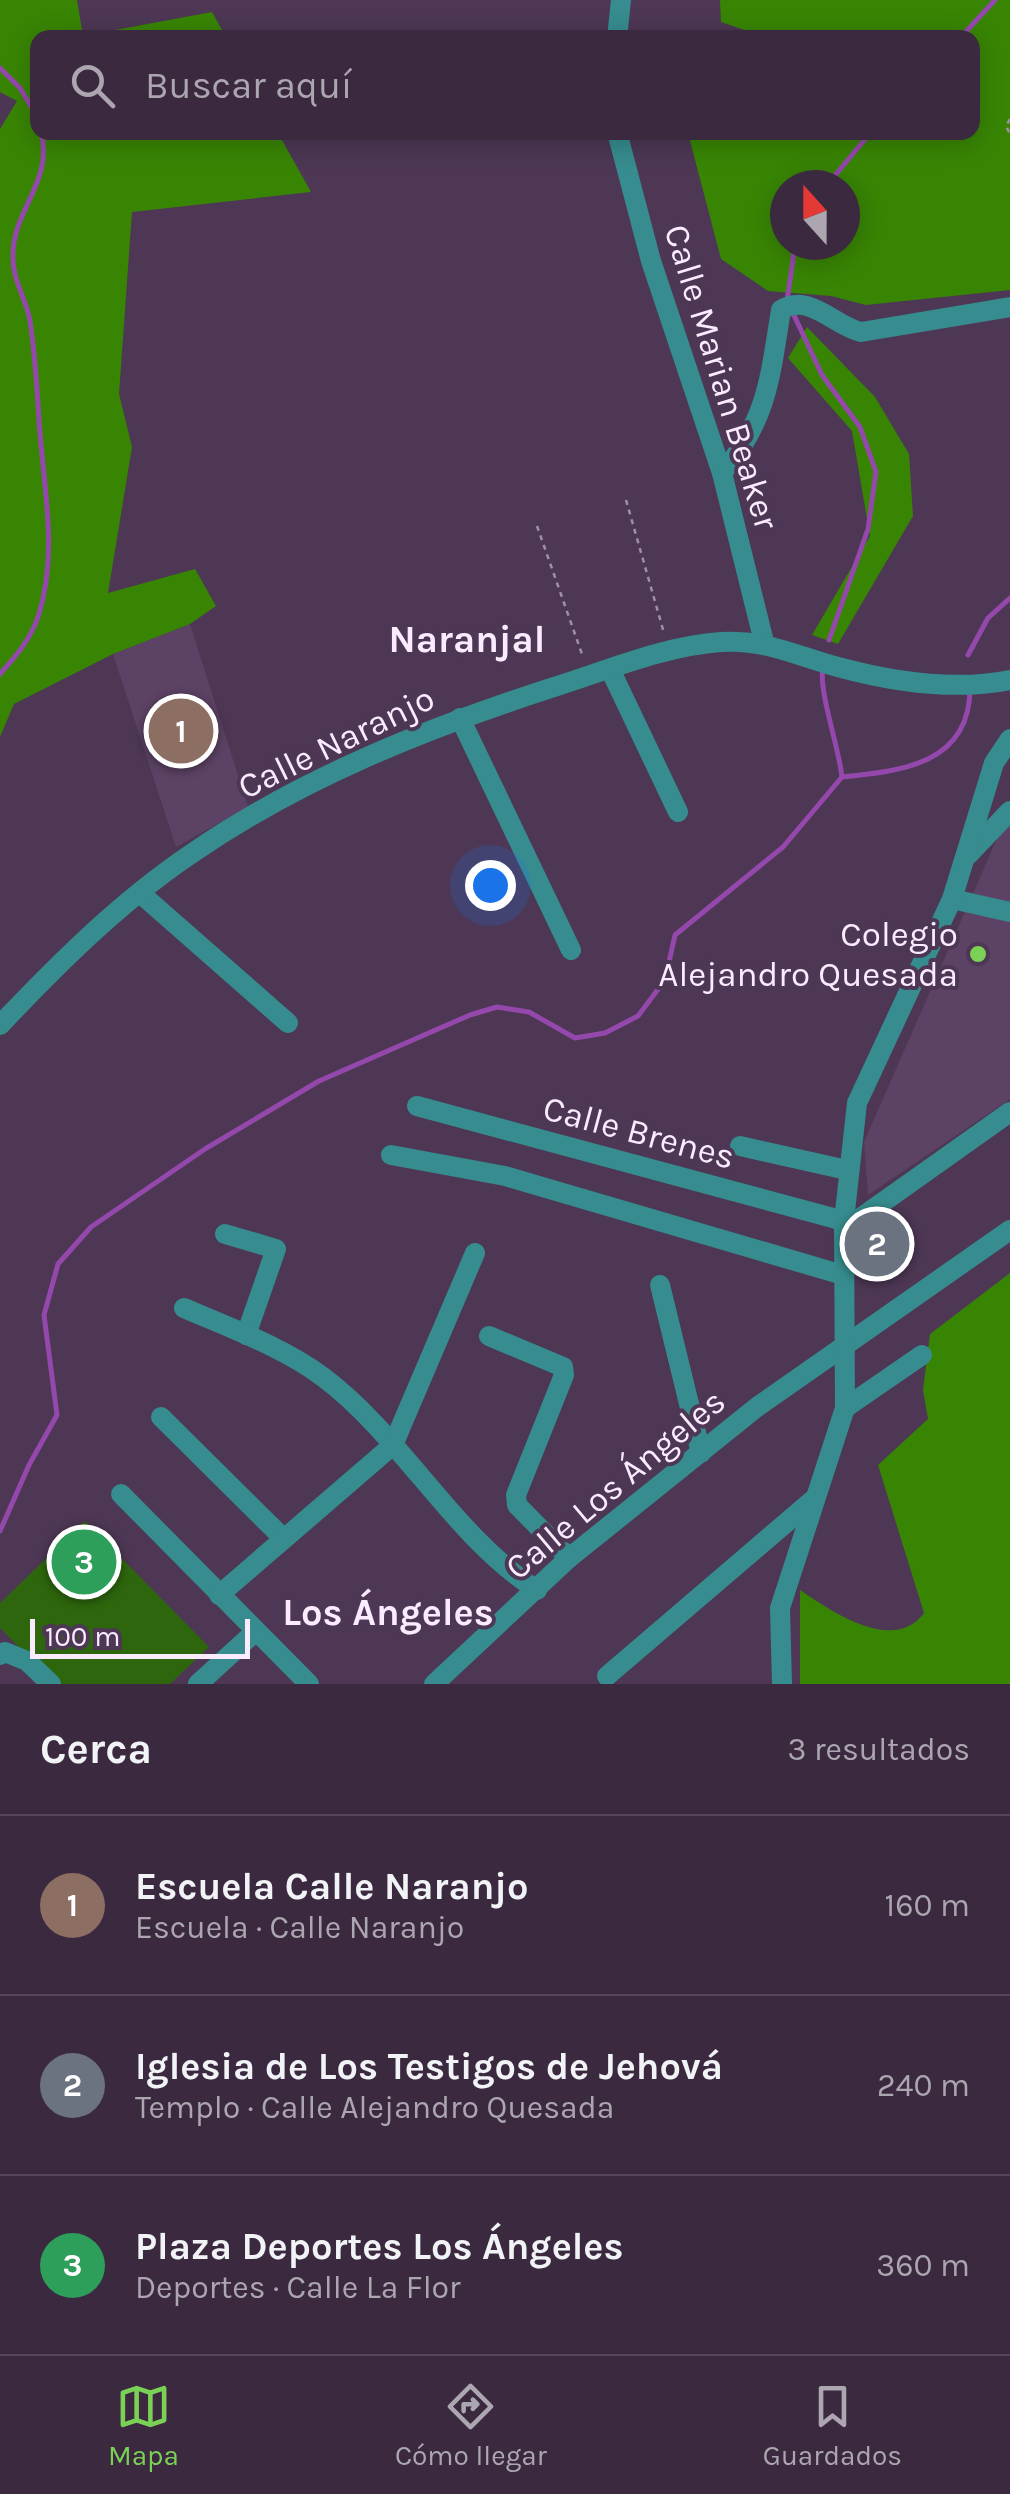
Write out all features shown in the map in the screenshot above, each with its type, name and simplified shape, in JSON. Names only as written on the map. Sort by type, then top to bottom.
[{"type":"street","points":[[618,30],[621,0]]},
{"type":"street","name":"Calle Marian Beaker","points":[[619,140],[651,261],[722,472],[764,642]]},
{"type":"street","points":[[722,472],[750,440],[772,372],[782,310],[789,305],[808,304],[841,328],[862,332],[1010,306]]},
{"type":"street","points":[[764,642],[839,667],[896,678],[944,685],[1010,680]]},
{"type":"street","name":"Calle Naranjo","points":[[0,1025],[64,958],[140,893],[191,854],[292,794],[460,718],[600,672],[669,650],[764,642]]},
{"type":"street","points":[[600,672],[678,812]]},
{"type":"street","points":[[460,718],[570,950]]},
{"type":"street","points":[[782,1684],[780,1608],[845,1408],[848,1345],[844,1225],[856,1102],[952,899],[994,762],[1010,739]]},
{"type":"street","points":[[964,861],[1010,811]]},
{"type":"street","points":[[140,893],[288,1023]]},
{"type":"street","points":[[952,899],[1010,912]]},
{"type":"street","name":"Calle Brenes","points":[[417,1106],[844,1225]]},
{"type":"street","points":[[844,1225],[1010,1112]]},
{"type":"street","points":[[740,1146],[847,1170]]},
{"type":"street","points":[[392,1155],[505,1176],[843,1275]]},
{"type":"street","name":"Calle Los Ángeles","points":[[434,1684],[569,1558],[756,1408],[1010,1230]]},
{"type":"street","points":[[225,1234],[276,1249],[246,1335]]},
{"type":"street","points":[[218,1595],[393,1445],[475,1253]]},
{"type":"street","points":[[660,1284],[701,1453]]},
{"type":"street","points":[[184,1308],[246,1335],[322,1377],[393,1445],[467,1526],[536,1590]]},
{"type":"street","points":[[488,1336],[564,1367],[516,1495],[517,1505],[569,1558]]},
{"type":"street","points":[[845,1408],[922,1356]]},
{"type":"street","points":[[161,1417],[282,1537]]},
{"type":"street","points":[[121,1494],[309,1684]]},
{"type":"street","points":[[607,1676],[816,1496]]},
{"type":"street","points":[[198,1684],[254,1632]]},
{"type":"street","points":[[2,1653],[27,1661],[51,1684]]},
{"type":"path","points":[[1010,119],[1006,126],[1010,134]]},
{"type":"path","points":[[626,500],[669,650]]},
{"type":"path","points":[[537,526],[600,672]]},
{"type":"shaded area","points":[[190,624],[248,807],[176,847],[113,654]]},
{"type":"shaded area","name":"Colegio Alejandro Quesada","points":[[1010,809],[1010,1099],[868,1195],[864,1142]]},
{"type":"green space","points":[[0,0],[77,0],[82,30],[30,30],[30,140],[282,140],[311,192],[132,212],[119,394],[132,447],[108,593],[195,569],[216,606],[190,624],[113,654],[14,704],[0,737],[0,129],[17,101],[0,92]]},
{"type":"green space","points":[[720,0],[1010,0],[1010,290],[866,305],[831,296],[768,291],[721,259],[690,140],[980,140],[980,30],[744,30],[721,22]]},
{"type":"green space","points":[[212,12],[222,30],[115,30]]},
{"type":"green space","points":[[807,327],[875,397],[909,454],[913,516],[838,644],[812,635],[870,536],[852,431],[788,358]]},
{"type":"green space","points":[[1010,1273],[1010,1684],[800,1684],[800,1590],[844,1617],[879,1629],[896,1630],[911,1625],[924,1613],[878,1465],[928,1419],[923,1390],[930,1334]]},
{"type":"green space","points":[[85,1521],[209,1647],[170,1684],[55,1684],[0,1628],[0,1603]]},
{"type":"waterway","points":[[967,30],[995,0]]},
{"type":"waterway","points":[[0,68],[30,105]]},
{"type":"waterway","points":[[0,674],[35,625],[48,568],[48,519],[33,346],[13,255],[19,223],[42,165],[42,140]]},
{"type":"waterway","points":[[839,170],[864,140]]},
{"type":"waterway","points":[[787,301],[793,260]]},
{"type":"waterway","points":[[792,311],[822,375],[860,427],[876,472],[868,529],[829,640]]},
{"type":"waterway","points":[[968,655],[988,618],[1010,598]]},
{"type":"waterway","points":[[0,1531],[29,1465],[57,1415],[44,1315],[58,1264],[91,1227],[205,1149],[319,1081],[470,1015],[497,1007],[529,1012],[575,1038],[605,1033],[638,1016],[665,980],[675,935],[783,847],[842,777],[823,690],[823,668]]},
{"type":"waterway","points":[[842,777],[909,766],[945,748],[958,733],[967,713],[970,688]]},
{"type":"place","name":"Escuela Calle Naranjo","points":[[181,731]]},
{"type":"place","name":"Colegio Alejandro Quesada","points":[[978,954]]},
{"type":"place","name":"Iglesia de Los Testigos de Jehová","points":[[877,1244]]},
{"type":"place","name":"Plaza Deportes Los Ángeles","points":[[84,1562]]},
{"type":"district","name":"Naranjal","points":[[467,639]]},
{"type":"district","name":"Los Ángeles","points":[[388,1612]]}]
